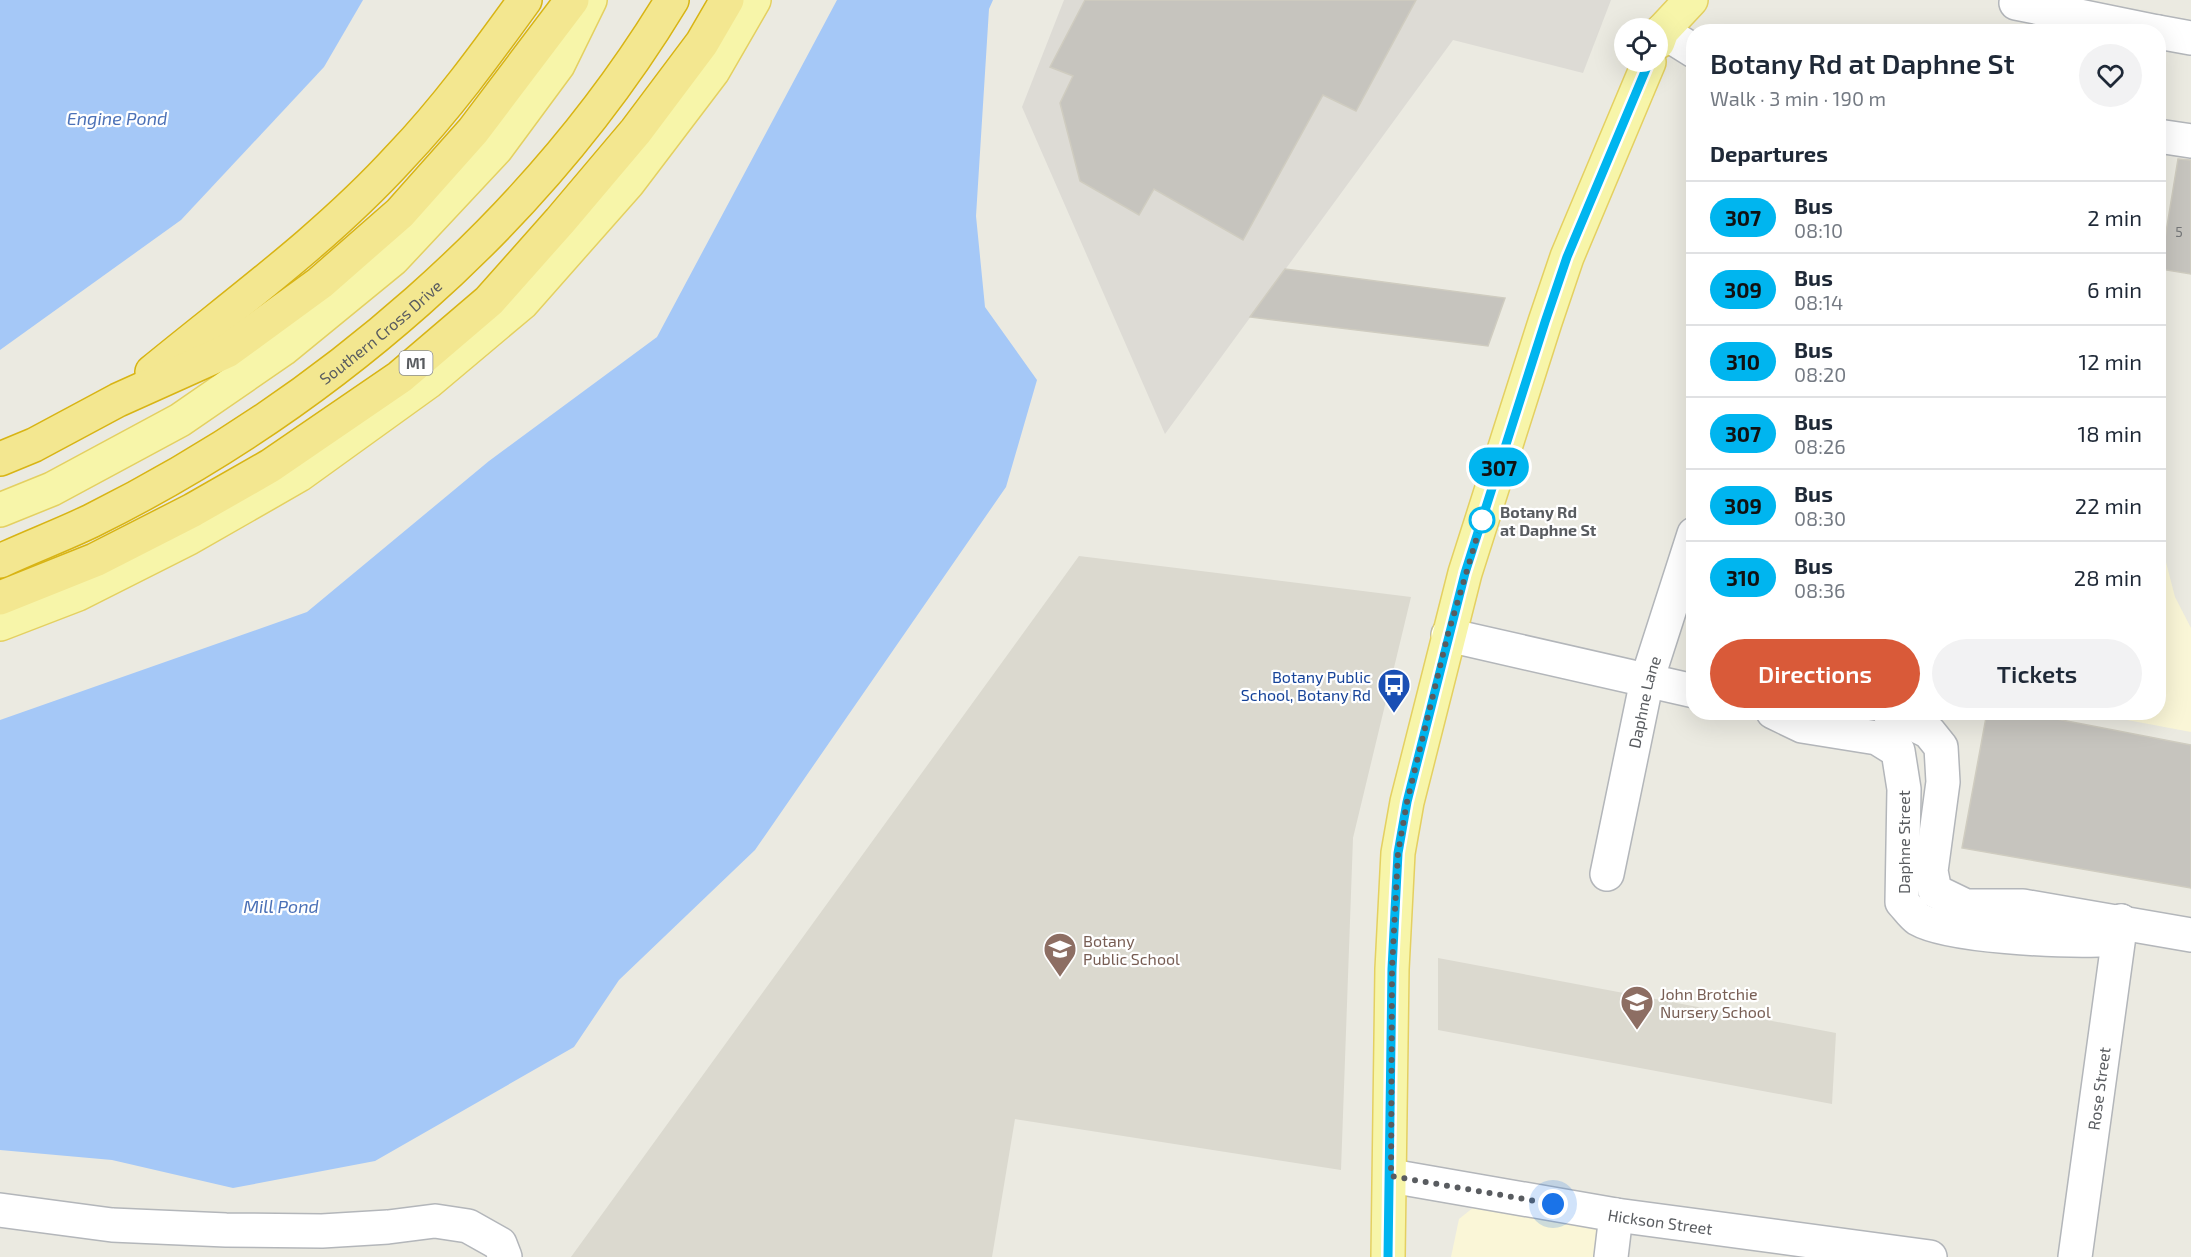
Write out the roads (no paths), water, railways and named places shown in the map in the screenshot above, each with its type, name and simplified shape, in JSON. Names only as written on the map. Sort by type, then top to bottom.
[{"type":"highway","points":[[118,400],[321,234],[400,158],[484,57],[525,0]]},
{"type":"highway","points":[[0,459],[118,400],[227,351],[320,283],[400,213],[473,131],[572,0]]},
{"type":"highway","name":"Southern Cross Drive","points":[[0,561],[91,521],[169,479],[306,391],[376,338],[473,250],[569,144],[648,39],[672,0]]},
{"type":"highway","name":"M1","points":[[0,598],[95,560],[193,510],[270,466],[400,377],[489,301],[560,221],[636,131],[702,43],[727,0]]},
{"type":"main road","points":[[0,510],[52,489],[180,420],[283,349],[393,259],[496,149],[558,64],[590,0]]},
{"type":"main road","points":[[0,624],[78,594],[189,538],[299,475],[428,382],[522,303],[628,183],[713,71],[754,0]]},
{"type":"main road","points":[[1668,19],[1691,0]]},
{"type":"main road","points":[[1388,1257],[1391,1176],[1392,969],[1398,853],[1407,802],[1448,634],[1567,257],[1645,72]]},
{"type":"street","points":[[2016,3],[2119,24]]},
{"type":"street","points":[[1668,29],[1686,44]]},
{"type":"street","points":[[2166,33],[2191,38]]},
{"type":"street","points":[[2166,137],[2191,141]]},
{"type":"street","name":"Daphne Lane","points":[[1607,874],[1647,680],[1686,559]]},
{"type":"street","points":[[1448,634],[1686,689]]},
{"type":"street","name":"Daphne Street","points":[[1790,720],[1802,726],[1877,738],[1898,751],[1904,789],[1902,902],[1917,918],[1938,927],[2056,941],[2099,940],[2121,921]]},
{"type":"street","name":"Daphne Street","points":[[1905,720],[1929,732],[1941,747],[1943,782],[1931,871],[1935,891],[1966,906],[2023,906],[2121,921],[2191,935]]},
{"type":"street","name":"Rose Street","points":[[2075,1257],[2121,921]]},
{"type":"street","name":"Hickson Street","points":[[1391,1176],[1616,1215],[1930,1257]]},
{"type":"street","points":[[0,1210],[112,1225],[226,1230],[322,1231],[435,1221],[468,1226],[500,1244],[505,1257]]},
{"type":"street","points":[[1611,1257],[1616,1215]]},
{"type":"water","name":"Engine Pond","points":[[0,0],[363,0],[324,67],[181,220],[0,350]]},
{"type":"water","name":"Mill Pond","points":[[837,0],[993,0],[989,9],[976,216],[985,307],[1037,380],[1006,487],[755,850],[619,980],[574,1047],[375,1161],[233,1188],[112,1160],[0,1150],[0,720],[307,612],[489,461],[657,337]]},
{"type":"place","name":"Botany Rd at Daphne St","points":[[1482,520]]},
{"type":"place","name":"Botany Public School, Botany Rd","points":[[1394,714]]},
{"type":"place","name":"Botany Public School","points":[[1060,978]]},
{"type":"place","name":"John Brotchie Nursery School","points":[[1637,1031]]}]
